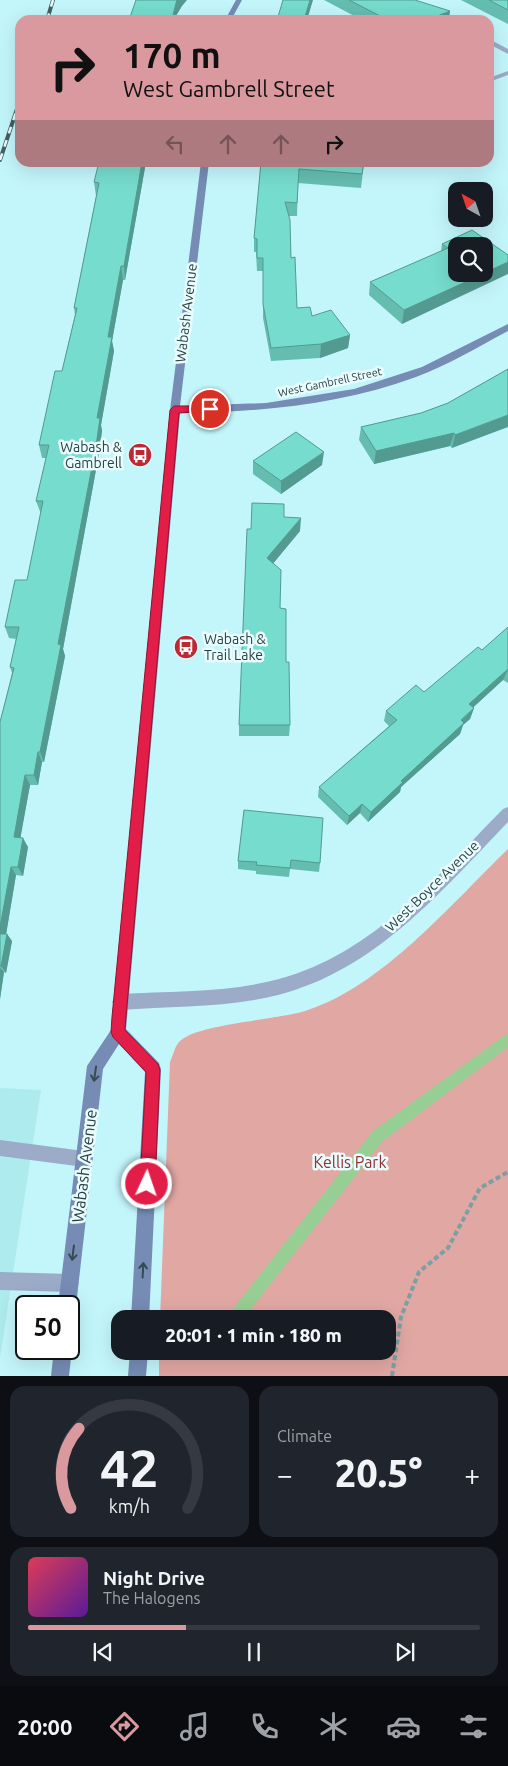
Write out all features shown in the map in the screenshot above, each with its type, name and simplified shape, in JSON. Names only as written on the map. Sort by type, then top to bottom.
[{"type":"main road","points":[[231,15],[239,0]]},
{"type":"main road","name":"Wabash Avenue","points":[[68,1295],[95,1066],[118,1032],[174,410],[204,167]]},
{"type":"main road","name":"West Gambrell Street","points":[[174,410],[274,407],[370,388],[414,374],[508,327]]},
{"type":"main road","points":[[118,1032],[153,1070],[140,1310]]},
{"type":"main road","points":[[60,1376],[62,1360]]},
{"type":"main road","points":[[137,1376],[138,1360]]},
{"type":"street","points":[[409,0],[439,15]]},
{"type":"street","points":[[494,44],[508,52]]},
{"type":"street","points":[[494,78],[508,73]]},
{"type":"street","name":"West Boyce Avenue","points":[[120,1002],[271,988],[320,973],[355,954],[386,932],[420,902],[508,813]]},
{"type":"street","points":[[0,1148],[84,1159]]},
{"type":"street","points":[[0,1281],[70,1283]]},
{"type":"path","points":[[392,1376],[401,1317],[419,1272],[448,1248],[480,1188],[508,1172]]},
{"type":"shaded area","points":[[0,1088],[41,1090],[0,1358]]},
{"type":"green space","name":"Kellis Park","points":[[508,849],[508,1376],[159,1376],[159,1360],[396,1360],[396,1310],[160,1310],[170,1062],[178,1043],[189,1035],[219,1026],[305,1011],[333,999],[361,983],[388,964],[439,918]]},
{"type":"building","points":[[136,0],[177,0],[173,15],[131,15]]},
{"type":"building","points":[[283,0],[310,0],[306,15],[278,15]]},
{"type":"building","points":[[349,0],[415,0],[450,11],[440,15],[378,15]]},
{"type":"building","points":[[489,0],[508,0],[508,10]]},
{"type":"building","points":[[98,167],[141,167],[124,266],[121,266],[108,337],[112,337],[97,418],[100,418],[96,446],[58,644],[61,645],[34,775],[25,775],[14,837],[23,838],[18,867],[11,867],[0,927],[0,722],[14,668],[10,667],[19,627],[5,627],[15,580],[27,580],[43,501],[36,501],[49,445],[39,445],[55,371],[62,371],[77,308],[74,308],[99,183],[94,182]]},
{"type":"building","points":[[261,167],[363,167],[362,174],[299,169],[297,203],[285,202],[290,220],[291,258],[295,257],[297,308],[310,307],[312,316],[331,310],[350,335],[321,344],[271,348],[263,304],[263,258],[257,258],[257,239],[254,238]]},
{"type":"building","points":[[472,230],[482,237],[457,237]]},
{"type":"building","points":[[448,241],[448,248],[442,244]]},
{"type":"building","points":[[493,245],[508,255],[508,262],[493,269]]},
{"type":"building","points":[[448,248],[448,282],[465,282],[404,310],[370,282]]},
{"type":"building","points":[[508,369],[508,415],[455,435],[454,433],[376,451],[361,427],[421,413],[448,403]]},
{"type":"building","points":[[296,432],[324,452],[281,481],[253,461]]},
{"type":"building","points":[[252,503],[284,504],[284,517],[301,518],[267,558],[281,570],[280,608],[286,609],[286,662],[289,662],[290,725],[239,725],[247,529],[251,529]]},
{"type":"building","points":[[508,627],[508,669],[469,704],[474,708],[461,720],[464,723],[401,781],[403,782],[371,812],[362,804],[349,816],[319,787],[397,720],[386,711],[416,685],[424,692],[478,647],[482,650]]},
{"type":"building","points":[[244,810],[323,818],[320,863],[291,860],[290,868],[256,865],[257,862],[238,861]]},
{"type":"building","points":[[0,934],[7,934],[1,966],[0,966]]},
{"type":"waterway","points":[[241,1310],[378,1136],[508,1039]]},
{"type":"railway","points":[[48,15],[53,0]]},
{"type":"railway","points":[[0,160],[15,115]]},
{"type":"place","name":"Wabash & Gambrell","points":[[140,455]]},
{"type":"place","name":"Wabash & Trail Lake","points":[[186,647]]},
{"type":"route","points":[[147,1184],[153,1070],[118,1032],[119,1017],[174,410],[210,409]]}]
